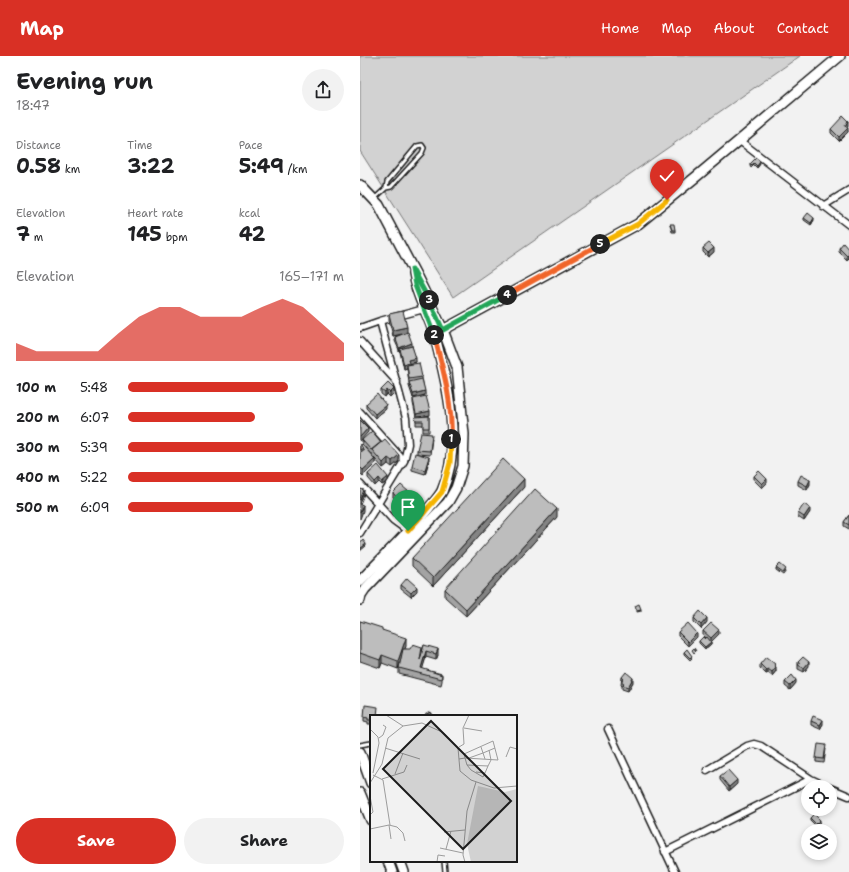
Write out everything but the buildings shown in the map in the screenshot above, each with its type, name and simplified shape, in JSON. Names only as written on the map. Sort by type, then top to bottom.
[{"type":"main road","points":[[443,330],[638,224],[840,56]]},
{"type":"main road","points":[[360,185],[379,205],[417,276],[443,330],[456,366],[463,421],[463,466],[456,488],[448,502],[365,589],[360,600]]},
{"type":"main road","points":[[360,581],[408,531],[442,492],[450,463],[452,421],[443,366],[432,327],[415,285],[412,269]]},
{"type":"main road","points":[[360,752],[370,780]]},
{"type":"main road","points":[[360,793],[370,818]]},
{"type":"main road","points":[[388,862],[392,872]]},
{"type":"main road","points":[[400,862],[404,872]]},
{"type":"street","points":[[740,140],[849,225]]},
{"type":"street","points":[[823,206],[849,190]]},
{"type":"street","points":[[360,328],[424,309]]},
{"type":"street","points":[[360,533],[404,461],[408,444],[406,418],[398,383],[380,321]]},
{"type":"street","points":[[360,341],[398,383]]},
{"type":"street","points":[[360,412],[404,461]]},
{"type":"street","points":[[361,486],[393,520],[408,531]]},
{"type":"street","points":[[608,729],[675,872]]},
{"type":"street","points":[[707,770],[747,746],[754,744],[761,746],[811,779]]},
{"type":"street","points":[[665,852],[811,779]]},
{"type":"street","points":[[837,791],[849,796]]},
{"type":"lane","points":[[374,200],[386,188],[391,187],[422,153],[424,148],[422,145],[417,146],[387,182],[386,188]]},
{"type":"lane","points":[[360,746],[370,743]]},
{"type":"lane","points":[[444,862],[446,872]]},
{"type":"shaded area","points":[[360,56],[800,56],[453,297],[360,151]]},
{"type":"route","points":[[408,531],[442,492],[450,463],[452,421],[443,366],[432,327],[415,285],[412,269],[417,276],[443,330],[638,224],[667,200]]}]
